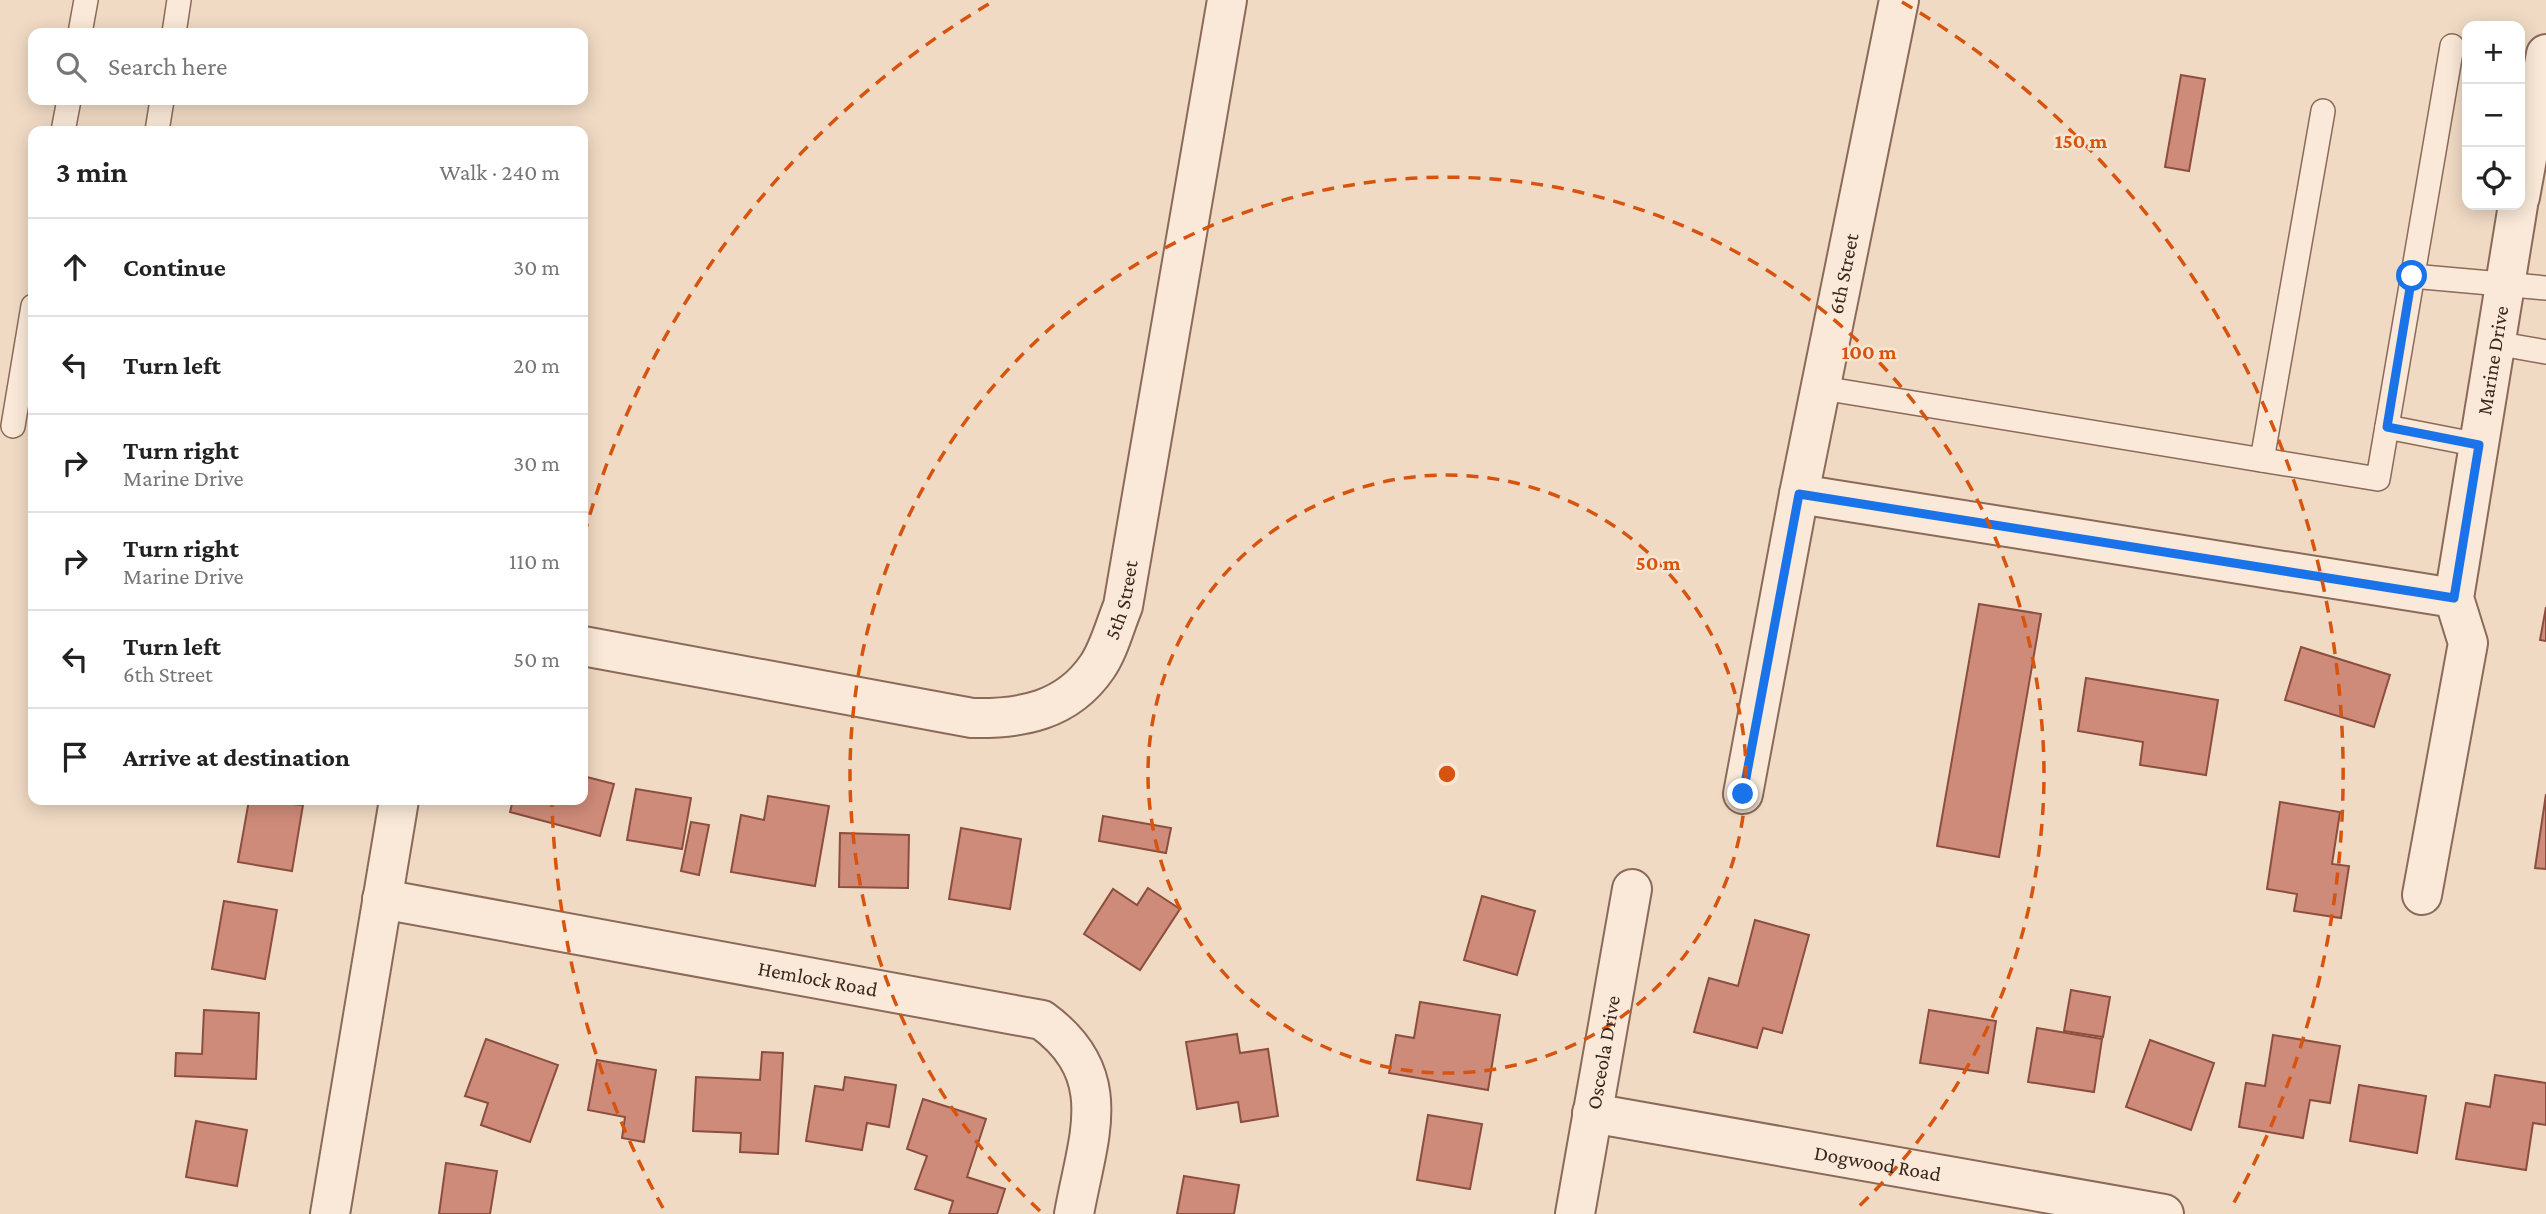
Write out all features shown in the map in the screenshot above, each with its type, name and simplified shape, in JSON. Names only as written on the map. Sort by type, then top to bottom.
[{"type":"street","name":"5th Street","points":[[588,647],[972,718],[1011,718],[1046,709],[1074,692],[1098,666],[1123,606],[1227,0]]},
{"type":"street","name":"6th Street","points":[[1743,794],[1799,494],[1899,0]]},
{"type":"street","points":[[2525,170],[2546,54]]},
{"type":"street","name":"Marine Drive","points":[[2422,895],[2468,643],[2454,598],[2517,210]]},
{"type":"street","points":[[1799,494],[2454,598]]},
{"type":"street","points":[[330,1214],[399,805]]},
{"type":"street","name":"Osceola Drive","points":[[1575,1214],[1632,889]]},
{"type":"street","name":"Hemlock Road","points":[[382,899],[1042,1020],[1066,1037],[1083,1061],[1091,1088],[1091,1117],[1074,1214]]},
{"type":"street","name":"Dogwood Road","points":[[1592,1113],[2164,1214]]},
{"type":"lane","points":[[81,28],[86,0]]},
{"type":"lane","points":[[175,28],[179,0]]},
{"type":"lane","points":[[1822,388],[2378,479],[2452,46]]},
{"type":"lane","points":[[64,126],[68,105]]},
{"type":"lane","points":[[158,126],[161,105]]},
{"type":"lane","points":[[2262,460],[2323,111]]},
{"type":"lane","points":[[2412,276],[2504,282],[2546,288]]},
{"type":"lane","points":[[15,427],[28,340]]},
{"type":"lane","points":[[2495,343],[2546,352]]},
{"type":"lane","points":[[2387,427],[2479,445]]},
{"type":"building","points":[[2181,75],[2205,79],[2189,171],[2165,167]]},
{"type":"building","points":[[1979,604],[2041,614],[1999,857],[1937,846]]},
{"type":"building","points":[[2546,607],[2546,641],[2540,640]]},
{"type":"building","points":[[2301,647],[2390,675],[2374,727],[2285,700]]},
{"type":"building","points":[[2086,678],[2218,700],[2206,775],[2140,765],[2143,742],[2078,731]]},
{"type":"building","points":[[588,777],[614,784],[600,836],[510,812],[512,805],[588,805]]},
{"type":"building","points":[[636,789],[691,798],[682,849],[627,840]]},
{"type":"building","points":[[2546,794],[2546,869],[2535,868]]},
{"type":"building","points":[[768,796],[829,806],[815,886],[731,872],[741,815],[764,820]]},
{"type":"building","points":[[2280,802],[2340,812],[2332,864],[2349,866],[2341,918],[2294,911],[2297,894],[2267,889]]},
{"type":"building","points":[[248,805],[303,805],[292,871],[238,862]]},
{"type":"building","points":[[1103,816],[1171,828],[1166,853],[1099,841]]},
{"type":"building","points":[[691,822],[709,825],[699,875],[681,871]]},
{"type":"building","points":[[961,828],[1021,839],[1010,909],[949,899]]},
{"type":"building","points":[[840,833],[909,835],[908,888],[839,887]]},
{"type":"building","points":[[1148,888],[1180,909],[1140,970],[1084,934],[1113,889],[1137,905]]},
{"type":"building","points":[[1482,896],[1535,911],[1517,975],[1464,960]]},
{"type":"building","points":[[224,901],[277,910],[265,979],[212,969]]},
{"type":"building","points":[[1755,920],[1809,935],[1782,1033],[1763,1028],[1757,1048],[1694,1032],[1709,978],[1738,986]]},
{"type":"building","points":[[2071,990],[2110,997],[2103,1037],[2064,1031]]},
{"type":"building","points":[[1420,1002],[1500,1015],[1488,1090],[1389,1073],[1396,1035],[1414,1038]]},
{"type":"building","points":[[204,1010],[259,1013],[256,1079],[175,1076],[176,1053],[202,1054]]},
{"type":"building","points":[[1929,1010],[1996,1021],[1988,1073],[1920,1063]]},
{"type":"building","points":[[2037,1028],[2102,1039],[2094,1092],[2028,1082]]},
{"type":"building","points":[[1237,1034],[1240,1053],[1268,1049],[1278,1116],[1241,1122],[1238,1102],[1197,1109],[1186,1042]]},
{"type":"building","points":[[2273,1035],[2340,1046],[2330,1103],[2310,1100],[2303,1138],[2239,1127],[2246,1083],[2265,1086]]},
{"type":"building","points":[[486,1039],[558,1065],[530,1142],[481,1125],[488,1103],[465,1096]]},
{"type":"building","points":[[2150,1040],[2214,1063],[2191,1130],[2126,1107]]},
{"type":"building","points":[[762,1052],[783,1053],[778,1154],[740,1152],[741,1133],[693,1131],[696,1077],[760,1080]]},
{"type":"building","points":[[597,1060],[656,1070],[644,1142],[622,1138],[625,1117],[588,1110]]},
{"type":"building","points":[[2495,1075],[2546,1083],[2546,1125],[2533,1123],[2526,1170],[2456,1159],[2466,1103],[2490,1107]]},
{"type":"building","points":[[845,1077],[896,1085],[889,1127],[867,1123],[862,1150],[806,1141],[815,1086],[843,1090]]},
{"type":"building","points":[[2359,1085],[2426,1096],[2417,1153],[2350,1141]]},
{"type":"building","points":[[923,1099],[986,1119],[967,1177],[1005,1189],[997,1214],[949,1214],[953,1201],[915,1189],[927,1156],[907,1149]]},
{"type":"building","points":[[1428,1115],[1482,1124],[1470,1189],[1417,1180]]},
{"type":"building","points":[[196,1121],[247,1130],[237,1186],[186,1177]]},
{"type":"building","points":[[446,1163],[497,1171],[490,1214],[439,1214]]},
{"type":"building","points":[[1184,1176],[1239,1185],[1234,1214],[1177,1214]]},
{"type":"route","points":[[1743,794],[1799,494],[2454,598],[2479,445],[2387,427],[2412,276]]}]
